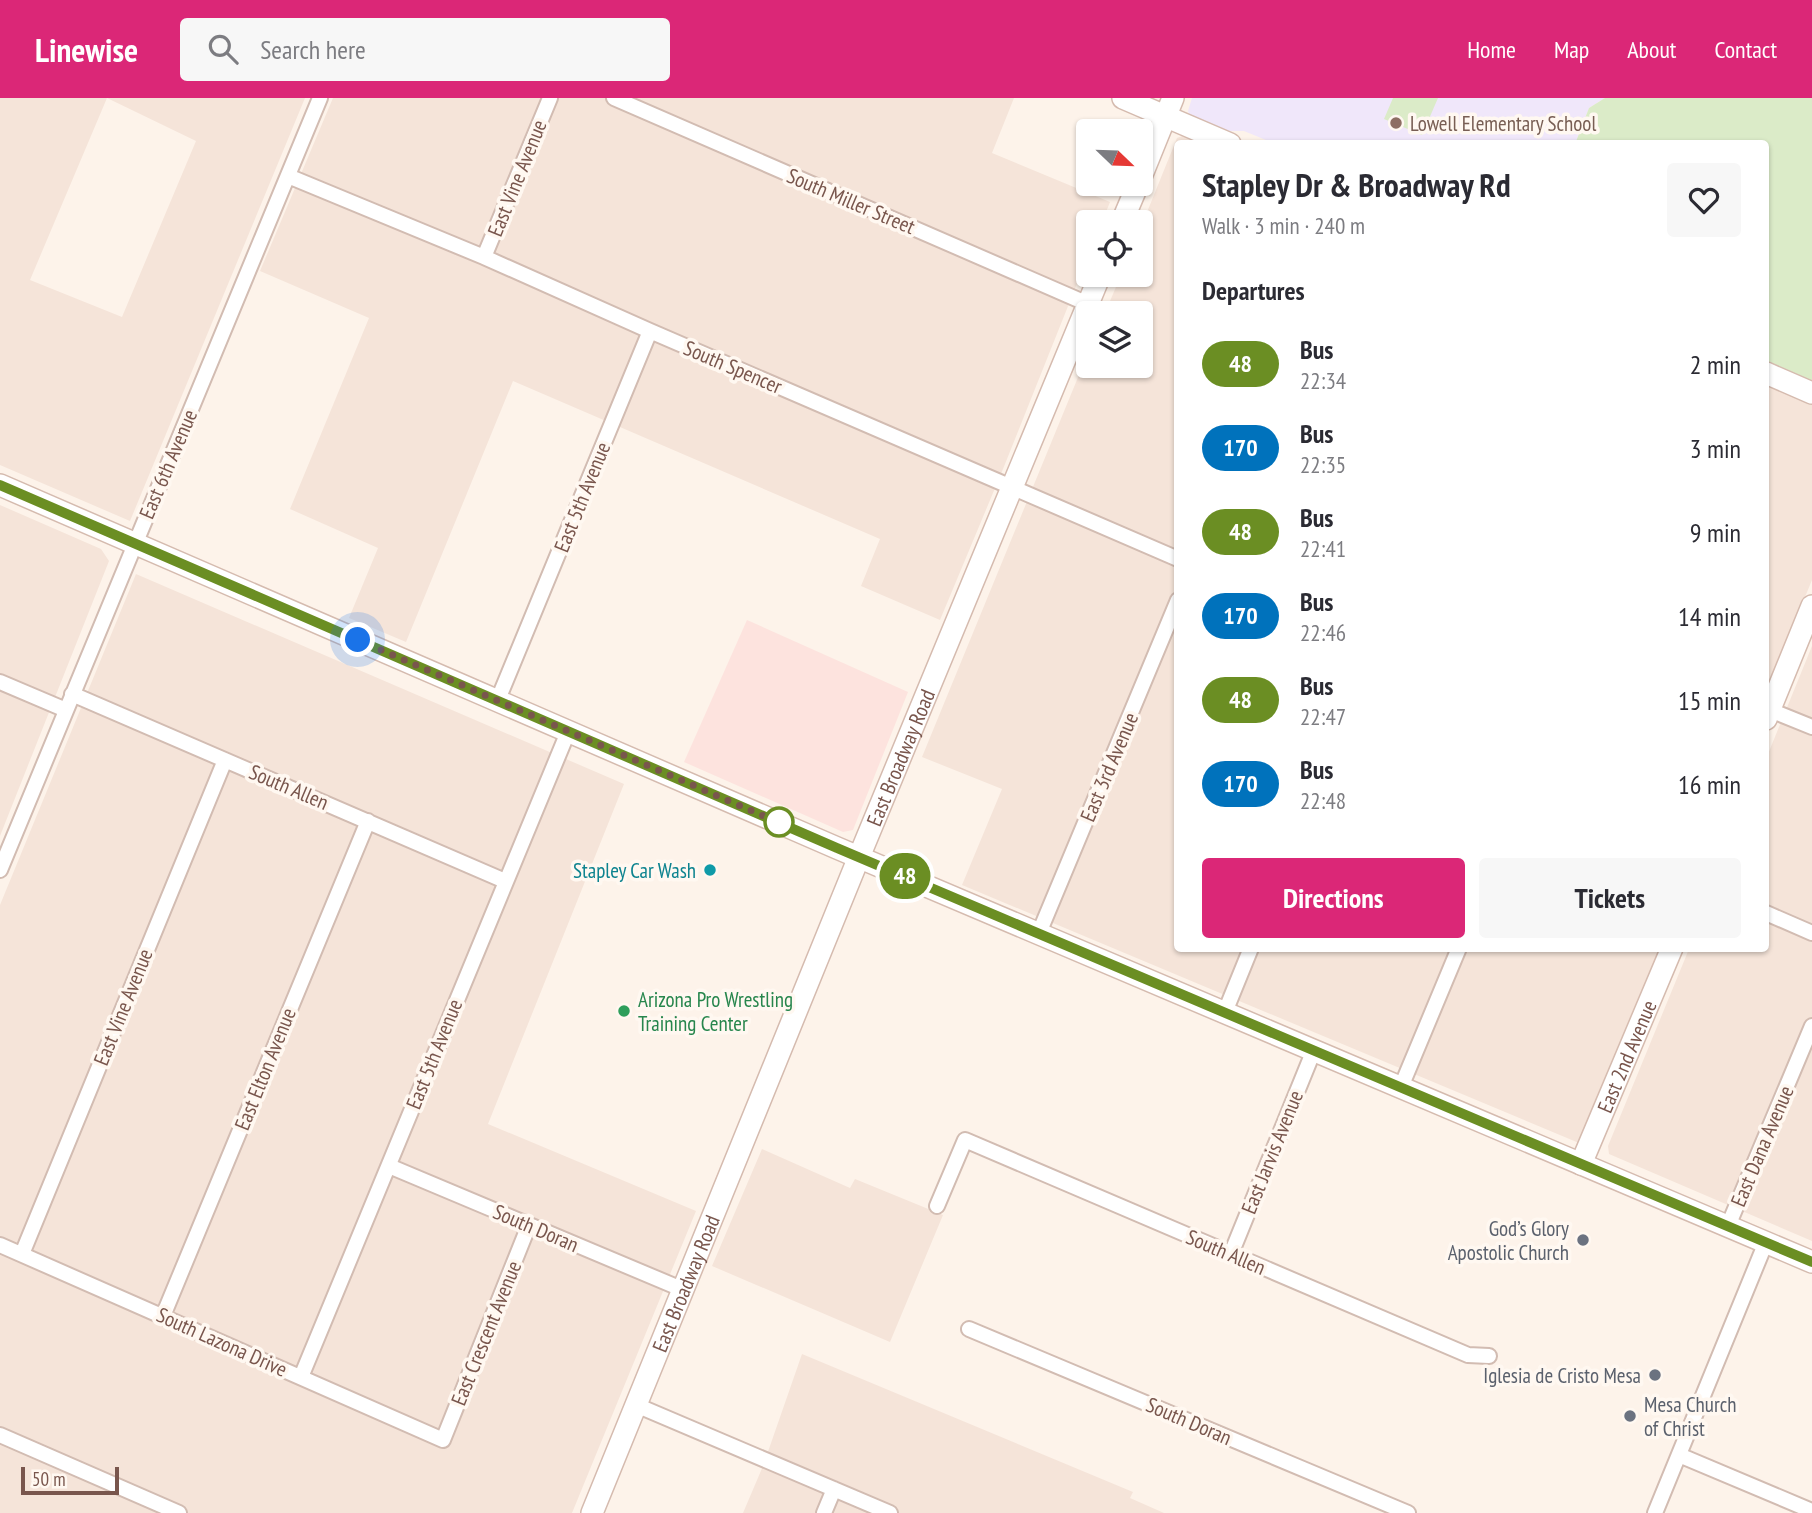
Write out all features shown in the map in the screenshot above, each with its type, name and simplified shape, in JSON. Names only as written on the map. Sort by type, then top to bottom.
[{"type":"main road","points":[[1122,98],[1169,107],[1223,140]]},
{"type":"main road","points":[[1153,147],[1169,107]]},
{"type":"main road","name":"East Broadway Road","points":[[592,1513],[1076,333]]},
{"type":"main road","points":[[1769,374],[1812,393]]},
{"type":"main road","points":[[0,485],[497,702],[1812,1262]]},
{"type":"main road","points":[[1769,712],[1812,606]]},
{"type":"main road","name":"East 2nd Avenue","points":[[1581,1164],[1670,952]]},
{"type":"street","name":"East 6th Avenue","points":[[0,870],[320,98]]},
{"type":"street","name":"East Vine Avenue","points":[[484,257],[550,98]]},
{"type":"street","name":"South Miller Street","points":[[614,98],[1081,301]]},
{"type":"street","name":"South Spencer","points":[[288,176],[484,257],[1174,557]]},
{"type":"street","name":"East 5th Avenue","points":[[497,702],[650,331]]},
{"type":"street","name":"East 3rd Avenue","points":[[1039,933],[1174,610]]},
{"type":"street","points":[[0,682],[66,710]]},
{"type":"street","name":"South Allen","points":[[72,694],[505,880]]},
{"type":"street","points":[[1769,714],[1812,727]]},
{"type":"street","name":"East 5th Avenue","points":[[301,1377],[568,732]]},
{"type":"street","name":"East Vine Avenue","points":[[22,1254],[225,760]]},
{"type":"street","name":"East Elton Avenue","points":[[163,1316],[368,821]]},
{"type":"street","points":[[1769,914],[1812,933]]},
{"type":"street","points":[[1225,1012],[1249,952]]},
{"type":"street","points":[[1401,1087],[1457,952]]},
{"type":"street","name":"East Dana Avenue","points":[[1728,1226],[1812,1027]]},
{"type":"street","name":"East Jarvis Avenue","points":[[1231,1254],[1314,1050]]},
{"type":"street","name":"South Allen","points":[[937,1206],[965,1140],[1468,1355],[1489,1356]]},
{"type":"street","name":"South Doran","points":[[389,1166],[684,1290]]},
{"type":"street","name":"East Crescent Avenue","points":[[443,1440],[529,1225]]},
{"type":"street","points":[[1655,1513],[1766,1242]]},
{"type":"street","name":"South Lazona Drive","points":[[0,1245],[443,1440]]},
{"type":"street","name":"South Doran","points":[[969,1329],[1408,1513]]},
{"type":"street","points":[[636,1405],[890,1513]]},
{"type":"street","points":[[0,1435],[179,1513]]},
{"type":"street","points":[[1679,1455],[1812,1511]]},
{"type":"street","points":[[824,1513],[834,1489]]},
{"type":"shaded area","points":[[0,98],[107,98],[305,98],[130,521],[0,465]],"holes":[[[107,98],[196,141],[122,317],[30,280]]]},
{"type":"shaded area","points":[[333,98],[1014,98],[992,153],[1076,188],[1076,196],[1096,196],[1110,202],[1107,210],[1076,210],[1076,286],[940,620],[861,586],[880,539],[513,381],[406,642],[349,618],[378,548],[290,509],[369,318],[260,271]]},
{"type":"shaded area","name":"Lowell Elementary School","points":[[1192,98],[1605,98],[1589,108],[1577,140],[1266,140],[1244,131],[1227,131],[1189,114]]},
{"type":"shaded area","points":[[1187,134],[1202,140],[1176,140]]},
{"type":"shaded area","points":[[1174,145],[1174,952],[1659,952],[1579,1143],[962,885],[1002,789],[922,757],[1078,378],[1153,378],[1153,301],[1110,301],[1116,287],[1153,287],[1153,210],[1148,210]]},
{"type":"shaded area","points":[[1769,384],[1812,403],[1812,580],[1769,685]]},
{"type":"shaded area","points":[[0,505],[101,549],[109,561],[0,836]]},
{"type":"shaded area","points":[[136,574],[624,784],[488,1124],[696,1211],[572,1513],[0,1513],[0,905]]},
{"type":"shaded area","points":[[747,620],[908,692],[853,830],[843,832],[684,762]]},
{"type":"shaded area","points":[[1812,646],[1812,1241],[1609,1154],[1608,1146],[1688,952],[1769,952],[1769,752]]},
{"type":"shaded area","points":[[762,1149],[850,1188],[855,1179],[943,1215],[890,1342],[712,1266]]},
{"type":"shaded area","points":[[802,1354],[1133,1492],[1130,1498],[1164,1513],[743,1513],[763,1466]]},
{"type":"green space","points":[[1393,98],[1438,98],[1422,135],[1384,119]]},
{"type":"green space","points":[[1605,98],[1812,98],[1812,382],[1769,363],[1769,140],[1577,140],[1589,108]]},
{"type":"bus line","name":"48","points":[[0,485],[837,848],[1812,1262]]},
{"type":"place","name":"Lowell Elementary School","points":[[1396,123]]},
{"type":"place","name":"Stapley Car Wash","points":[[710,870]]},
{"type":"place","name":"Arizona Pro Wrestling Training Center","points":[[624,1011]]},
{"type":"place","name":"God’s Glory Apostolic Church","points":[[1583,1240]]},
{"type":"place","name":"Iglesia de Cristo Mesa","points":[[1655,1375]]},
{"type":"place","name":"Mesa Church of Christ","points":[[1630,1416]]},
{"type":"route","points":[[358,640],[779,822]]}]
